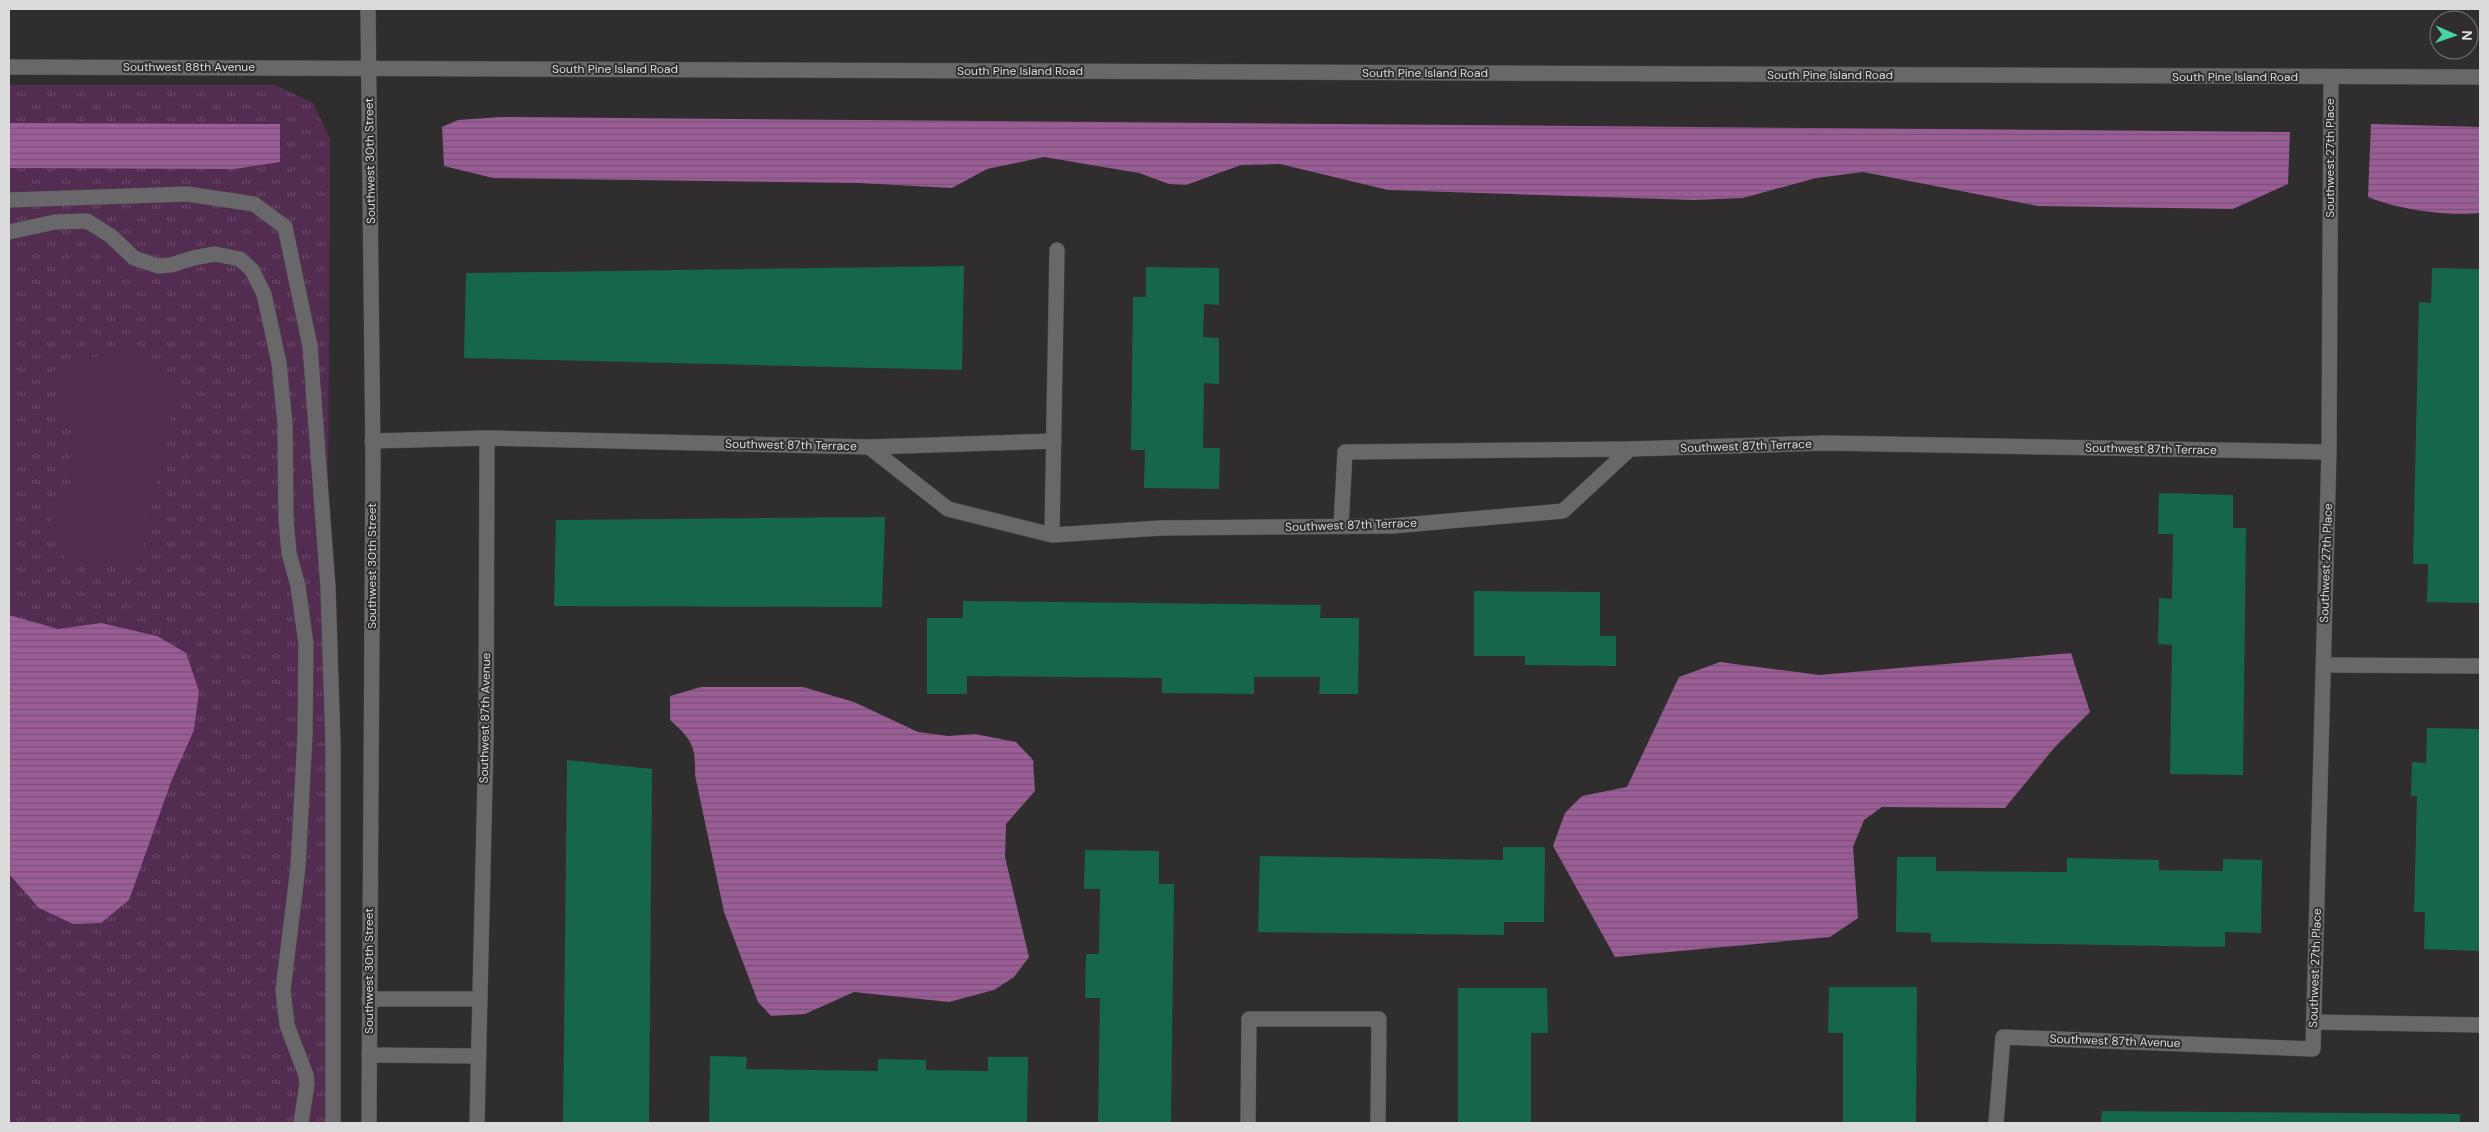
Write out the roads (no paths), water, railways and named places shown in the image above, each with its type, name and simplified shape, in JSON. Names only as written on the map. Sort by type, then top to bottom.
[{"type":"street","name":"Southwest 30th Street","points":[[368,9],[372,441],[368,1123]]},
{"type":"street","name":"Southwest 88th Avenue","points":[[9,67],[369,68]]},
{"type":"street","name":"South Pine Island Road","points":[[369,68],[2480,77]]},
{"type":"street","name":"Southwest 27th Place","points":[[2313,1049],[2329,452],[2331,77]]},
{"type":"street","points":[[9,200],[188,194],[254,204],[285,227],[310,346],[328,588],[333,746],[333,1123]]},
{"type":"street","points":[[9,232],[55,222],[87,221],[111,236],[134,258],[158,266],[171,265],[215,254],[240,259],[252,270],[264,294],[279,363],[285,424],[286,519],[289,554],[298,586],[306,644],[306,726],[298,867],[283,990],[287,1025],[306,1075],[307,1084],[301,1123]]},
{"type":"street","points":[[1052,535],[1057,250]]},
{"type":"street","name":"Southwest 87th Terrace","points":[[372,441],[487,438],[869,447],[948,509],[1052,535],[1161,528],[1392,526],[1563,511],[1630,449],[1826,444],[2329,452]]},
{"type":"street","name":"Southwest 87th Avenue","points":[[477,1123],[486,728],[487,438]]},
{"type":"street","points":[[869,447],[1054,440]]},
{"type":"street","points":[[1341,526],[1344,452],[1630,449]]},
{"type":"street","points":[[2324,665],[2480,666]]},
{"type":"street","points":[[369,999],[480,999]]},
{"type":"street","points":[[1248,1123],[1249,1019],[1379,1019],[1378,1123]]},
{"type":"street","points":[[2314,1022],[2480,1025]]},
{"type":"street","name":"Southwest 87th Avenue","points":[[1996,1123],[2003,1037],[2313,1049]]},
{"type":"street","points":[[369,1055],[479,1056]]}]
